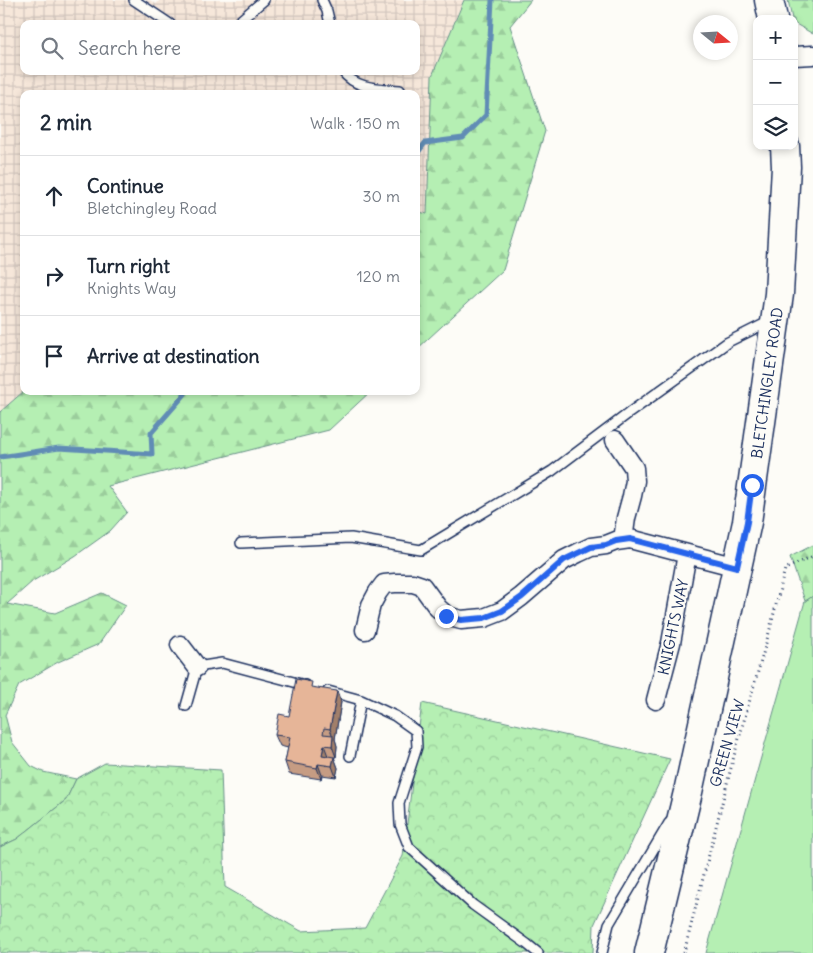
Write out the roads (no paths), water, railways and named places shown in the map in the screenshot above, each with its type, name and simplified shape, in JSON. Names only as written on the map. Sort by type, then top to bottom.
[{"type":"main road","points":[[769,0],[772,15]]},
{"type":"main road","name":"BLETCHINGLEY ROAD","points":[[649,953],[688,792],[747,522],[779,294],[786,176],[785,150]]},
{"type":"street","points":[[798,56],[813,55]]},
{"type":"street","points":[[615,440],[634,468],[635,481],[623,540]]},
{"type":"street","points":[[365,630],[371,605],[384,584],[413,583],[422,586],[446,616],[461,620],[484,618],[502,611],[522,597],[564,560],[591,547],[606,545],[616,541],[630,539],[666,550],[737,567]]},
{"type":"street","name":"KNIGHTS WAY","points":[[656,700],[671,643],[687,554]]},
{"type":"street","points":[[180,644],[197,666]]},
{"type":"lane","points":[[134,0],[164,20]]},
{"type":"lane","points":[[241,20],[264,0]]},
{"type":"lane","points":[[322,0],[328,11],[329,20]]},
{"type":"lane","points":[[345,75],[349,80],[359,84],[400,90]]},
{"type":"lane","points":[[240,543],[351,538],[421,550],[552,471],[728,342],[775,319]]},
{"type":"lane","points":[[186,706],[197,666],[222,663],[362,700],[395,716],[416,731],[417,747],[399,803],[400,824],[409,846],[473,904],[538,953]]},
{"type":"lane","points":[[350,756],[362,700]]},
{"type":"lane","name":"BLETCHINGLEY ROAD","points":[[602,953],[609,924],[688,792]]},
{"type":"waterway","points":[[420,150],[425,143],[463,138],[486,115],[492,0]]},
{"type":"waterway","points":[[0,457],[59,448],[152,454],[151,433],[184,395]]}]
